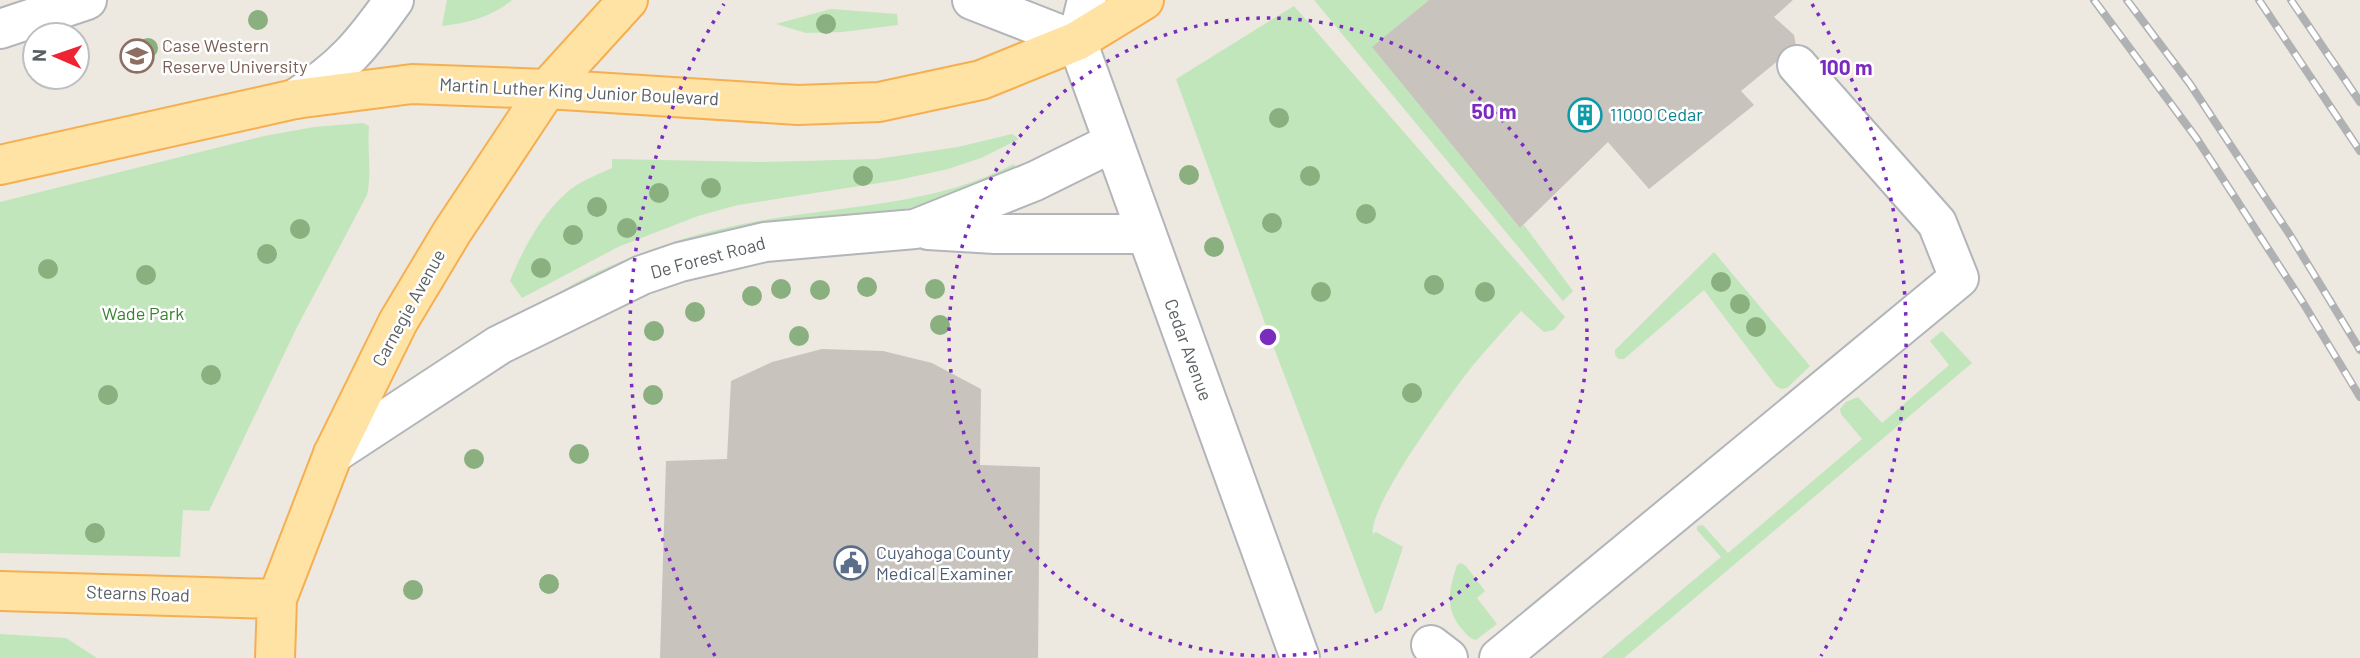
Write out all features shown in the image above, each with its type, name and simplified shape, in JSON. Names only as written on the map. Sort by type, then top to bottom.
[{"type":"main road","name":"Carnegie Avenue","points":[[275,658],[277,599],[333,454],[398,322],[452,233],[547,89],[628,0]]},
{"type":"main road","name":"Martin Luther King Junior Boulevard","points":[[0,165],[296,99],[412,84],[547,89],[798,105],[879,102],[981,80],[1077,41],[1143,0]]},
{"type":"main road","name":"Stearns Road","points":[[0,591],[277,599]]},
{"type":"street","points":[[0,29],[88,0]]},
{"type":"street","points":[[296,99],[327,79],[354,54],[394,0]]},
{"type":"street","points":[[972,0],[1077,41]]},
{"type":"street","points":[[1077,41],[1087,0]]},
{"type":"street","points":[[1077,41],[1097,0]]},
{"type":"street","name":"Cedar Avenue","points":[[1077,41],[1300,658]]},
{"type":"street","points":[[1499,658],[1959,278],[1937,223],[1797,65]]},
{"type":"street","name":"De Forest Road","points":[[333,454],[499,345],[642,275],[680,262],[765,242],[915,229],[1035,181],[1112,143]]},
{"type":"street","points":[[915,229],[995,234],[1146,234]]},
{"type":"green space","points":[[447,0],[512,0],[479,18],[442,26]]},
{"type":"green space","points":[[1314,0],[1429,0],[1373,47],[1520,228],[1524,225],[1573,291],[1563,301]]},
{"type":"green space","points":[[1294,6],[1565,317],[1554,330],[1544,332],[1521,311],[1449,397],[1397,475],[1383,500],[1373,534],[1376,532],[1403,547],[1382,610],[1375,614],[1176,79]]},
{"type":"green space","points":[[831,9],[897,14],[898,25],[842,32],[806,33],[776,24]]},
{"type":"green space","name":"Wade Park","points":[[363,123],[369,126],[367,195],[297,327],[209,511],[183,510],[180,557],[0,553],[0,202],[264,136],[314,127]]},
{"type":"green space","points":[[1012,134],[1019,139],[981,158],[948,169],[898,180],[738,205],[698,216],[618,247],[522,298],[510,281],[526,246],[556,203],[587,179],[612,168],[612,159],[760,162],[877,159],[958,147]]},
{"type":"green space","points":[[1014,164],[1019,176],[910,208],[828,221],[536,307],[619,262],[678,240],[770,219],[925,195],[955,188]]},
{"type":"green space","points":[[1714,252],[1810,366],[1787,388],[1776,386],[1704,290],[1624,359],[1615,355],[1615,350]]},
{"type":"green space","points":[[1942,331],[1972,363],[1624,658],[1601,658],[1721,557],[1697,530],[1697,526],[1703,525],[1728,553],[1862,439],[1841,414],[1840,409],[1846,402],[1858,397],[1882,423],[1949,365],[1930,341]]},
{"type":"green space","points":[[1461,563],[1485,591],[1477,598],[1497,624],[1476,640],[1468,636],[1457,622],[1451,607],[1452,582],[1457,565]]},
{"type":"green space","points":[[0,634],[66,638],[97,658],[0,658]]},
{"type":"building","name":"11000 Cedar","points":[[1429,0],[1793,0],[1774,17],[1794,35],[1796,46],[1741,91],[1754,105],[1649,189],[1608,142],[1520,228],[1372,47]]},
{"type":"building","name":"Cuyahoga County Medical Examiner","points":[[822,349],[883,351],[932,363],[981,389],[980,465],[1040,467],[1038,658],[660,658],[666,461],[727,459],[731,381],[772,362]]},
{"type":"railway","points":[[2094,0],[2197,139],[2302,301],[2360,397]]},
{"type":"railway","points":[[2127,0],[2190,84],[2290,235],[2360,350]]},
{"type":"railway","points":[[2259,0],[2360,151]]},
{"type":"railway","points":[[2291,0],[2360,102]]},
{"type":"place","name":"Case Western Reserve University","points":[[137,56]]},
{"type":"place","name":"11000 Cedar","points":[[1585,115]]},
{"type":"place","name":"Cuyahoga County Medical Examiner","points":[[851,563]]}]
